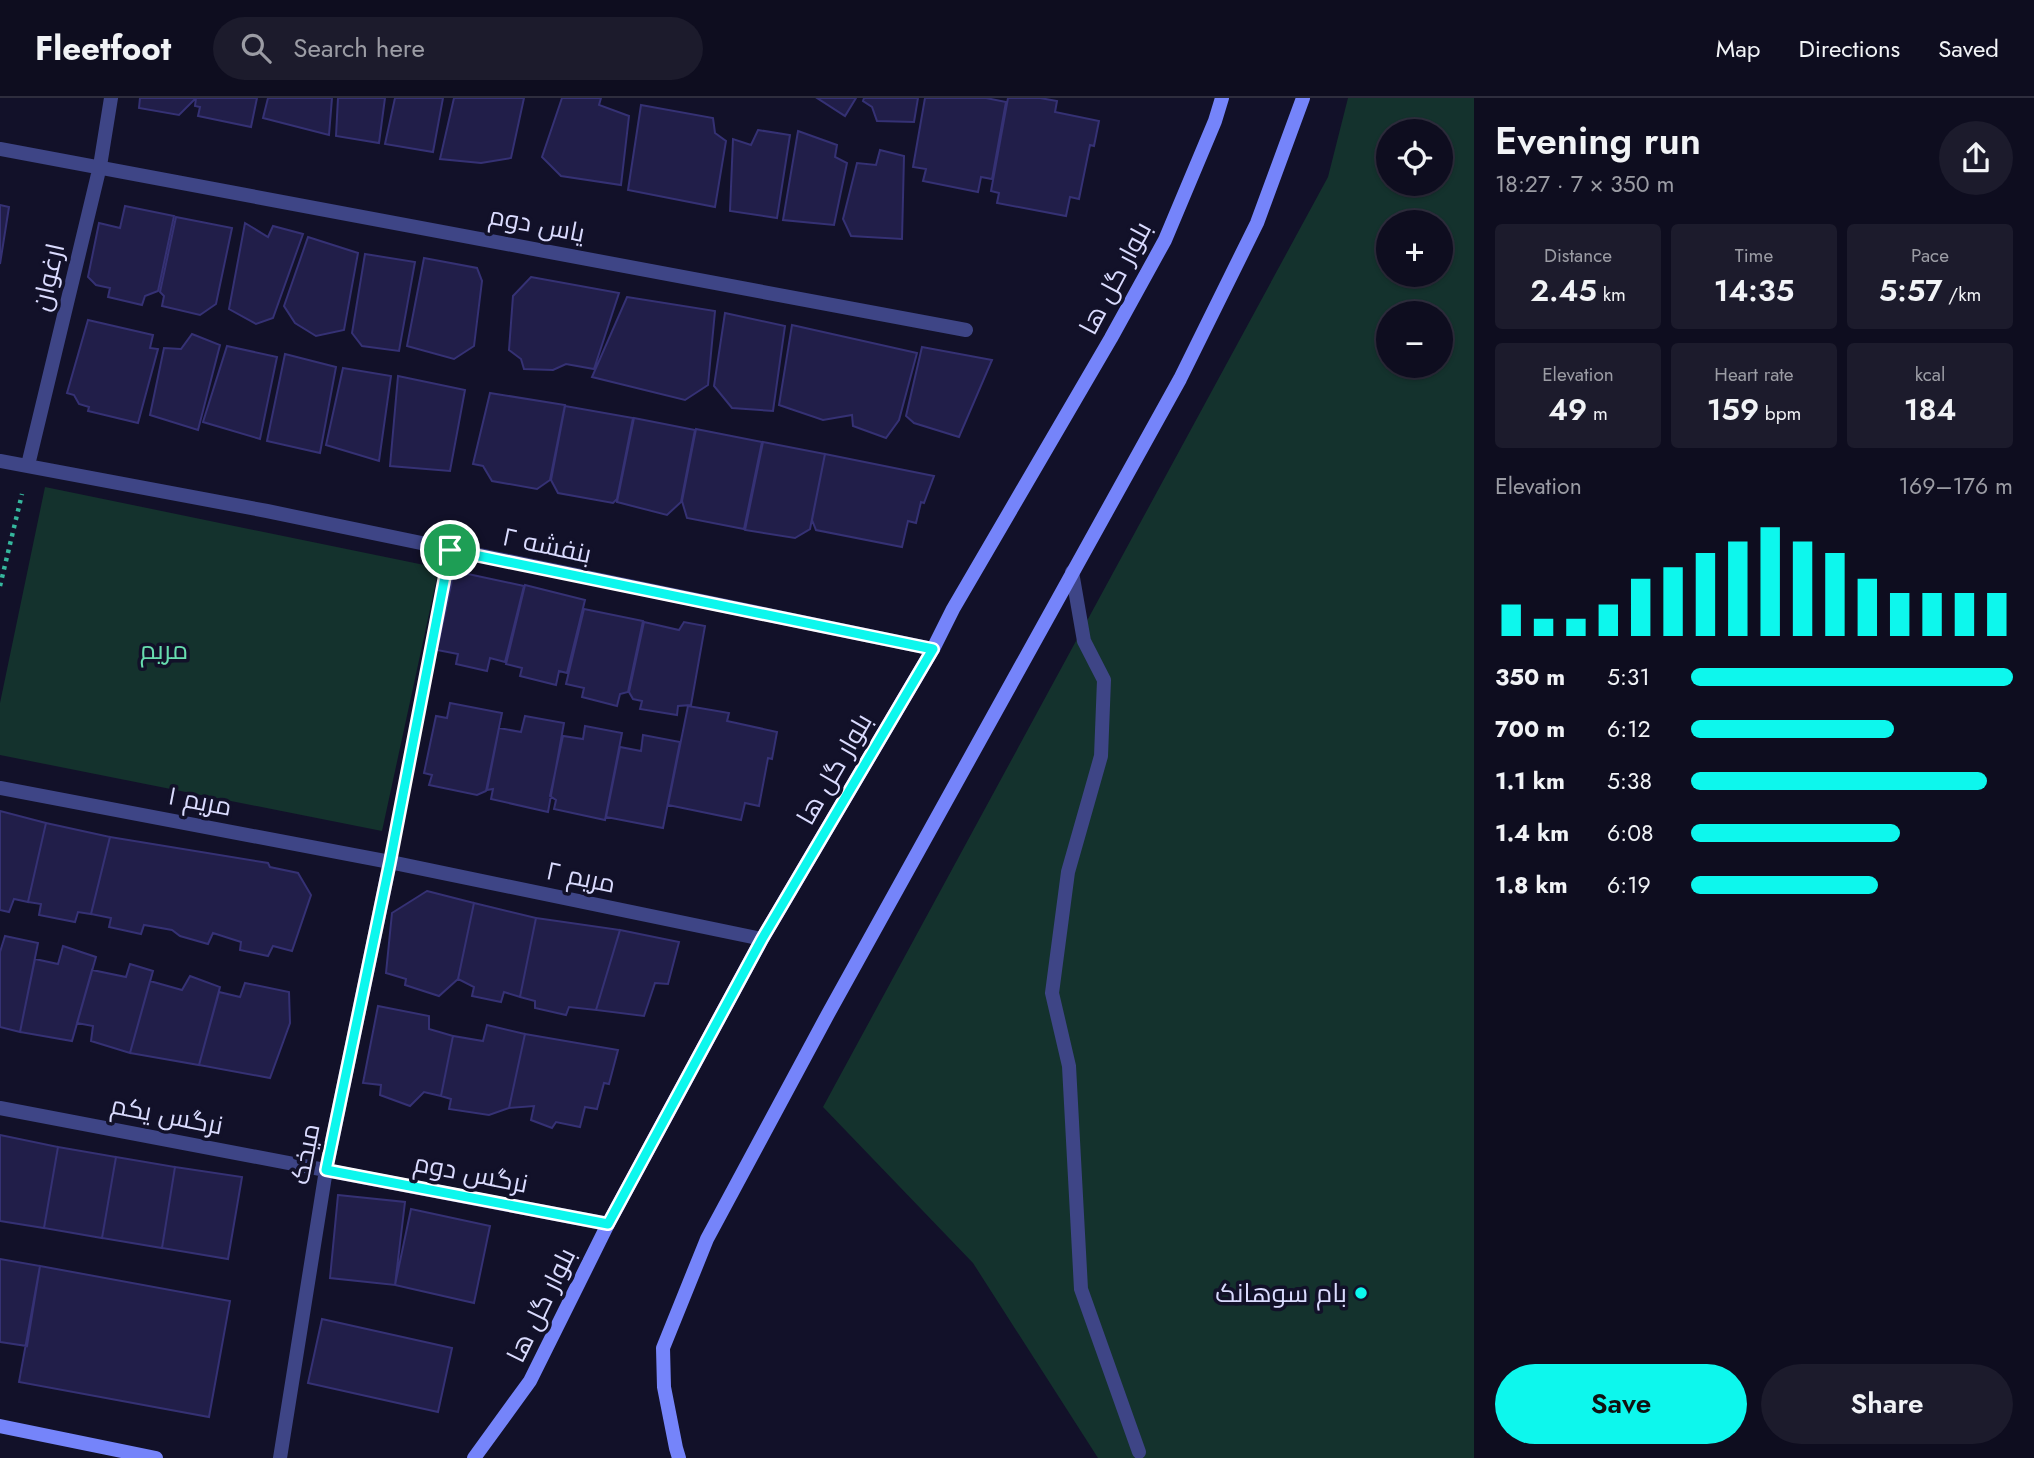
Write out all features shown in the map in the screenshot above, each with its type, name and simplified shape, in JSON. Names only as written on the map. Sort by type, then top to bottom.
[{"type":"main road","name":"بلوار گل ها","points":[[474,1458],[530,1381],[608,1224],[762,939],[933,649],[953,609],[1165,240],[1222,98]]},
{"type":"main road","points":[[680,1458],[664,1387],[663,1348],[707,1239],[1180,379],[1257,223],[1303,98]]},
{"type":"main road","points":[[0,1426],[156,1458]]},
{"type":"street","name":"ارغوان","points":[[28,466],[100,166],[111,98]]},
{"type":"street","name":"یاس دوم","points":[[0,149],[966,330]]},
{"type":"street","name":"بنفشه ۲","points":[[0,461],[254,509],[933,649]]},
{"type":"street","points":[[1072,572],[1084,641],[1104,680],[1101,756],[1068,872],[1052,993],[1069,1066],[1081,1289],[1139,1452]]},
{"type":"street","name":"مریم ۱","points":[[0,788],[390,862]]},
{"type":"street","name":"مریم ۲","points":[[390,862],[762,939]]},
{"type":"street","name":"میخک","points":[[280,1458],[326,1170],[390,862]]},
{"type":"street","name":"نرگس یکم","points":[[0,1108],[326,1170]]},
{"type":"street","name":"نرگس دوم","points":[[326,1170],[608,1224]]},
{"type":"path","points":[[0,586],[28,466]]},
{"type":"path","points":[[390,862],[450,550]]},
{"type":"green space","points":[[1348,98],[1474,98],[1474,1458],[1098,1458],[973,1263],[823,1107],[1328,177]]},
{"type":"green space","name":"مریم","points":[[45,487],[439,568],[382,831],[0,755],[0,703]]},
{"type":"building","points":[[140,98],[196,98],[179,115],[139,108]]},
{"type":"building","points":[[196,98],[257,98],[251,127],[198,116],[200,107],[195,106]]},
{"type":"building","points":[[268,98],[332,98],[329,135],[263,118]]},
{"type":"building","points":[[338,98],[385,98],[379,143],[336,136]]},
{"type":"building","points":[[395,98],[443,98],[433,152],[385,144]]},
{"type":"building","points":[[454,98],[524,98],[511,158],[481,163],[440,159]]},
{"type":"building","points":[[562,98],[601,98],[599,105],[629,116],[621,185],[561,176],[542,157]]},
{"type":"building","points":[[817,98],[856,98],[845,116]]},
{"type":"building","points":[[864,98],[918,98],[914,122],[877,121],[872,107],[863,101]]},
{"type":"building","points":[[925,98],[986,98],[1006,102],[992,179],[981,177],[978,192],[923,181],[926,169],[913,167]]},
{"type":"building","points":[[1008,98],[1057,101],[1055,112],[1099,121],[1094,146],[1090,145],[1079,199],[1070,197],[1066,216],[997,203],[999,193],[991,191]]},
{"type":"building","points":[[641,105],[713,118],[715,133],[726,141],[715,207],[628,190]]},
{"type":"building","points":[[758,130],[790,135],[777,218],[730,211],[733,139],[751,145]]},
{"type":"building","points":[[798,131],[837,145],[835,157],[847,163],[834,225],[783,220]]},
{"type":"building","points":[[880,150],[904,156],[902,239],[851,236],[843,219],[857,163],[876,165]]},
{"type":"building","points":[[0,205],[9,207],[0,264]]},
{"type":"building","points":[[125,206],[174,216],[158,291],[145,296],[142,305],[108,297],[110,288],[96,285],[88,277],[99,223],[120,228]]},
{"type":"building","points":[[176,217],[232,228],[216,304],[200,315],[162,306],[164,296],[160,292]]},
{"type":"building","points":[[245,223],[268,237],[273,226],[303,234],[273,318],[256,324],[229,309]]},
{"type":"building","points":[[308,237],[358,253],[344,330],[316,336],[295,323],[284,306]]},
{"type":"building","points":[[365,254],[415,262],[399,351],[362,346],[352,333]]},
{"type":"building","points":[[424,258],[477,268],[482,281],[474,346],[454,359],[407,346]]},
{"type":"building","points":[[531,277],[619,293],[594,369],[566,364],[553,370],[524,369],[521,359],[509,350],[513,296]]},
{"type":"building","points":[[627,297],[715,311],[708,385],[685,400],[592,377]]},
{"type":"building","points":[[725,313],[785,326],[773,411],[732,408],[714,386]]},
{"type":"building","points":[[88,320],[153,335],[150,348],[158,349],[138,423],[88,411],[89,407],[79,404],[74,395],[67,393]]},
{"type":"building","points":[[792,325],[917,353],[899,420],[886,438],[853,426],[852,415],[823,420],[779,405]]},
{"type":"building","points":[[192,334],[220,345],[198,430],[150,415],[164,348],[181,349]]},
{"type":"building","points":[[227,346],[277,357],[260,439],[203,422]]},
{"type":"building","points":[[922,347],[992,360],[959,437],[914,423],[906,416]]},
{"type":"building","points":[[285,354],[336,367],[320,453],[267,441]]},
{"type":"building","points":[[343,368],[391,376],[379,461],[326,445]]},
{"type":"building","points":[[398,376],[465,390],[450,471],[390,466]]},
{"type":"building","points":[[490,393],[565,405],[550,480],[537,489],[492,481],[483,466],[473,464]]},
{"type":"building","points":[[565,406],[633,418],[617,499],[613,503],[558,493],[551,480]]},
{"type":"building","points":[[634,418],[695,430],[681,502],[667,515],[617,502]]},
{"type":"building","points":[[696,429],[762,442],[744,529],[687,518],[682,501]]},
{"type":"building","points":[[763,442],[825,454],[810,529],[795,538],[745,530]]},
{"type":"building","points":[[825,454],[934,476],[924,503],[921,502],[916,523],[908,521],[902,547],[816,530],[812,520]]},
{"type":"building","points":[[454,571],[524,586],[505,662],[490,658],[487,671],[456,664],[458,654],[437,650]]},
{"type":"building","points":[[525,585],[585,600],[567,673],[559,671],[556,685],[520,676],[522,668],[506,664]]},
{"type":"building","points":[[584,609],[643,621],[628,692],[620,694],[617,706],[582,697],[584,688],[566,684]]},
{"type":"building","points":[[644,622],[679,630],[684,622],[705,626],[691,705],[678,706],[677,715],[640,709],[642,701],[633,699],[629,692]]},
{"type":"building","points":[[450,703],[502,713],[486,791],[477,795],[429,785],[432,775],[424,773],[436,716],[447,718]]},
{"type":"building","points":[[688,706],[729,713],[727,721],[777,732],[772,759],[768,758],[759,806],[745,803],[741,820],[668,805]]},
{"type":"building","points":[[525,716],[564,723],[548,812],[491,799],[493,789],[487,790],[499,728],[521,732]]},
{"type":"building","points":[[585,726],[622,733],[605,820],[554,809],[556,800],[550,796],[563,736],[583,739]]},
{"type":"building","points":[[643,735],[680,742],[663,828],[606,817],[620,747],[641,751]]},
{"type":"building","points":[[0,811],[46,823],[28,902],[14,899],[9,912],[0,910]]},
{"type":"building","points":[[46,823],[110,837],[91,914],[78,912],[75,922],[39,915],[41,904],[28,902]]},
{"type":"building","points":[[110,837],[268,863],[270,867],[298,873],[311,895],[292,951],[273,946],[268,956],[240,950],[241,942],[213,933],[208,944],[180,936],[172,930],[144,925],[141,934],[109,927],[111,918],[91,914]]},
{"type":"building","points":[[427,891],[474,903],[458,979],[439,996],[405,985],[406,979],[386,973],[392,913]]},
{"type":"building","points":[[474,903],[536,918],[520,997],[504,992],[501,1002],[472,996],[474,987],[458,979]]},
{"type":"building","points":[[536,918],[620,930],[596,1010],[569,1007],[566,1015],[535,1008],[535,1001],[520,997]]},
{"type":"building","points":[[620,930],[679,942],[668,984],[655,983],[644,1016],[596,1010]]},
{"type":"building","points":[[5,936],[38,943],[20,1032],[0,1027],[0,952]]},
{"type":"building","points":[[63,946],[96,957],[72,1041],[20,1032],[35,959],[58,964]]},
{"type":"building","points":[[130,964],[153,971],[130,1053],[91,1041],[93,1026],[77,1023],[92,970],[126,977]]},
{"type":"building","points":[[190,976],[220,987],[199,1065],[130,1053],[150,981],[182,990]]},
{"type":"building","points":[[245,983],[289,992],[290,1023],[270,1078],[199,1065],[219,992],[240,997]]},
{"type":"building","points":[[378,1006],[429,1016],[429,1029],[453,1036],[441,1096],[424,1092],[410,1106],[380,1095],[381,1085],[363,1083]]},
{"type":"building","points":[[487,1025],[525,1034],[509,1108],[489,1115],[449,1109],[451,1099],[441,1096],[453,1036],[483,1041]]},
{"type":"building","points":[[525,1034],[618,1050],[609,1084],[604,1083],[597,1109],[585,1107],[580,1127],[556,1122],[552,1128],[531,1120],[534,1106],[509,1108]]},
{"type":"building","points":[[0,1135],[58,1147],[44,1228],[0,1221]]},
{"type":"building","points":[[58,1147],[116,1157],[102,1238],[44,1228]]},
{"type":"building","points":[[116,1157],[175,1167],[162,1248],[102,1238]]},
{"type":"building","points":[[175,1167],[242,1177],[228,1259],[162,1248]]},
{"type":"building","points":[[338,1195],[405,1202],[395,1285],[330,1278]]},
{"type":"building","points":[[411,1209],[490,1226],[474,1303],[395,1285]]},
{"type":"building","points":[[0,1259],[40,1266],[27,1346],[0,1342]]},
{"type":"building","points":[[40,1266],[230,1301],[209,1417],[19,1382]]},
{"type":"building","points":[[322,1319],[452,1348],[438,1412],[308,1383]]},
{"type":"place","name":"بام سوهانک","points":[[1361,1293]]},
{"type":"route","points":[[450,550],[933,649],[762,939],[608,1224],[326,1170],[390,862],[450,550]]}]
